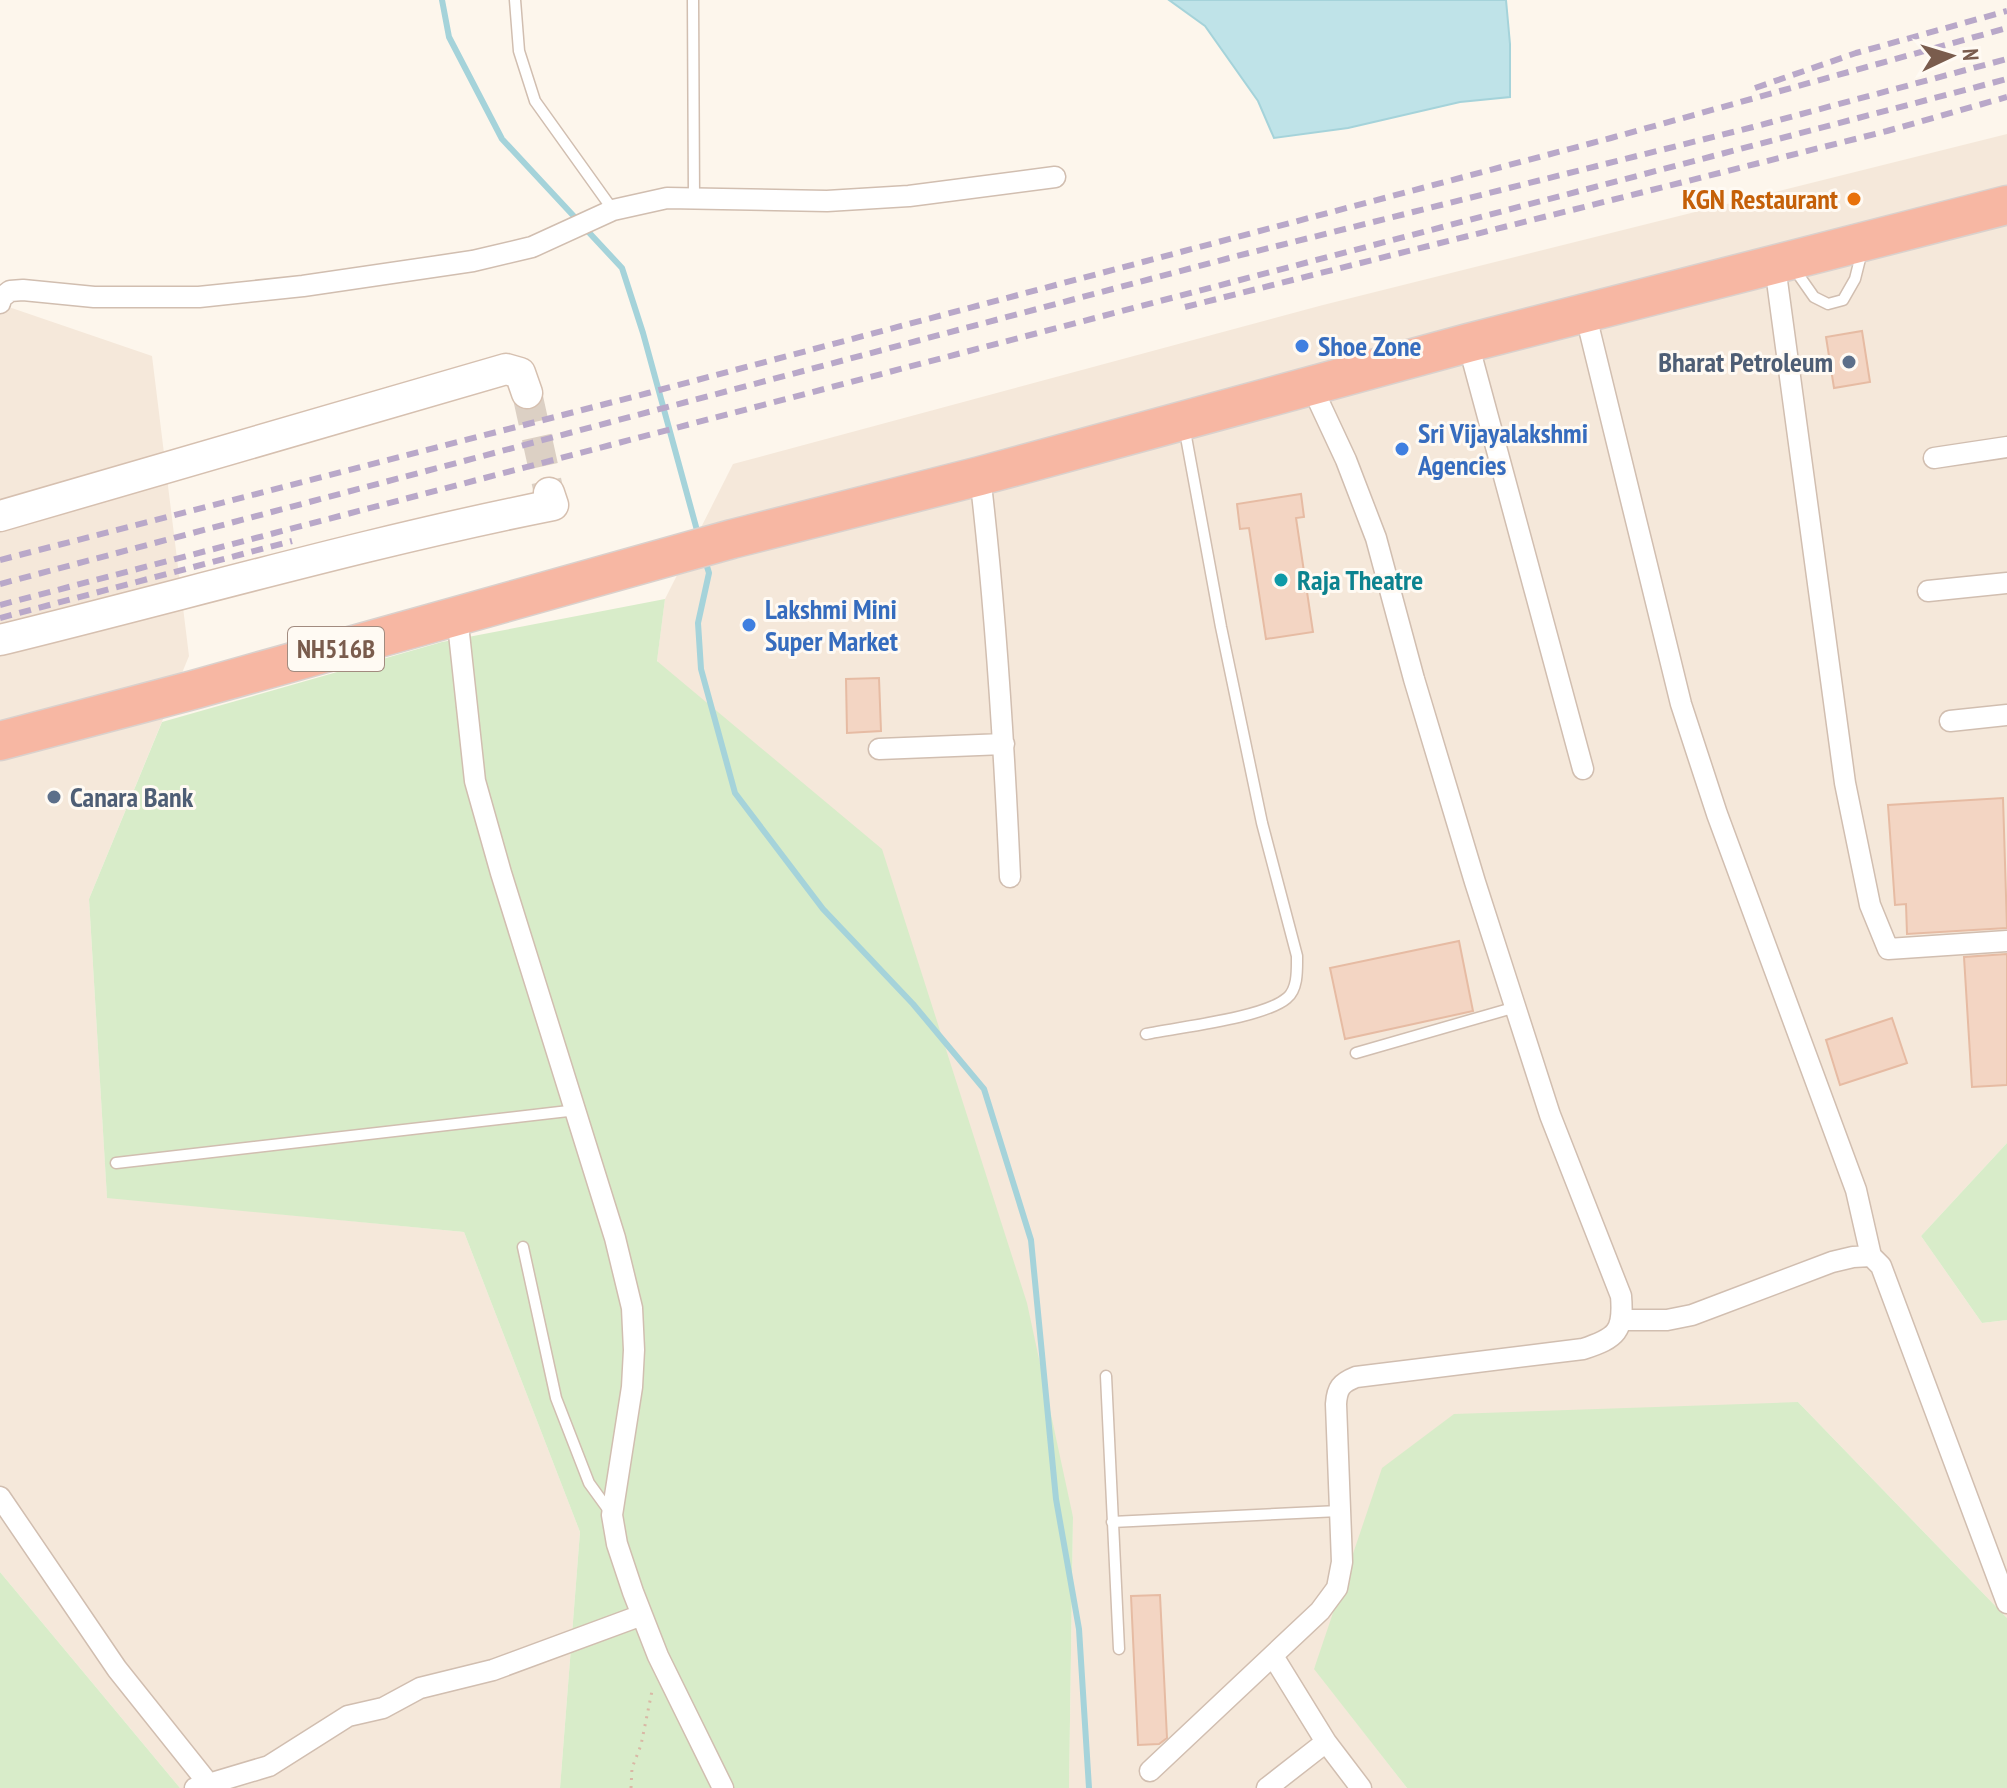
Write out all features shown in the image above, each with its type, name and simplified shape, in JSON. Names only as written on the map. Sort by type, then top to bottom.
[{"type":"highway","name":"NH516B","points":[[0,741],[732,539],[980,476],[1585,312],[2007,205]]},
{"type":"street","points":[[0,303],[1,298],[10,291],[23,290],[94,297],[199,297],[303,286],[473,261],[532,247],[605,214],[667,198],[827,201],[881,198],[1055,177]]},
{"type":"street","points":[[1782,263],[1845,783],[1870,905],[1888,949],[2007,941]]},
{"type":"street","points":[[1585,312],[1681,704],[1717,814],[1856,1190],[1871,1256],[1881,1266],[2007,1603]]},
{"type":"street","points":[[1468,343],[1583,769]]},
{"type":"street","points":[[0,516],[506,369],[520,373],[527,393]]},
{"type":"street","points":[[1150,1771],[1320,1611],[1337,1588],[1342,1562],[1336,1404],[1337,1391],[1343,1382],[1356,1377],[1583,1349],[1615,1334],[1623,1320],[1621,1296],[1550,1115],[1414,679],[1376,538],[1346,460],[1311,385]]},
{"type":"street","points":[[1934,458],[2007,447]]},
{"type":"street","points":[[980,476],[993,585],[1010,877]]},
{"type":"street","points":[[0,640],[482,519],[553,505],[549,493]]},
{"type":"street","points":[[1928,591],[2007,583]]},
{"type":"street","points":[[457,615],[475,781],[501,873],[577,1110],[632,1308],[632,1387],[612,1515],[617,1544],[658,1656],[723,1788]]},
{"type":"street","points":[[1950,721],[2007,715]]},
{"type":"street","points":[[879,749],[1004,744]]},
{"type":"street","points":[[1623,1320],[1667,1320],[1692,1315],[1832,1262],[1871,1256]]},
{"type":"street","points":[[0,1497],[117,1669],[205,1787],[269,1766],[348,1716],[383,1708],[420,1688],[493,1670],[642,1615]]},
{"type":"street","points":[[1273,1656],[1326,1742],[1361,1788]]},
{"type":"street","points":[[1267,1788],[1326,1742]]},
{"type":"lane","points":[[515,0],[519,51],[535,101],[605,214]]},
{"type":"lane","points":[[693,0],[694,198]]},
{"type":"lane","points":[[1782,263],[1814,297],[1828,304],[1843,300],[1855,279],[1864,241]]},
{"type":"lane","points":[[1146,1034],[1268,1010],[1290,997],[1297,978],[1297,956],[1262,823],[1221,627],[1183,420]]},
{"type":"lane","points":[[1356,1053],[1516,1007]]},
{"type":"lane","points":[[116,1163],[577,1110]]},
{"type":"lane","points":[[523,1247],[556,1398],[589,1483],[612,1515]]},
{"type":"lane","points":[[1106,1376],[1119,1649]]},
{"type":"lane","points":[[1112,1522],[1339,1511]]},
{"type":"path","points":[[631,1788],[632,1768],[641,1745],[658,1656]]},
{"type":"shaded area","points":[[2007,134],[2007,1143],[1921,1236],[1982,1323],[2007,1320],[2007,1618],[1798,1402],[1314,1668],[1407,1788],[1069,1788],[1073,1517],[657,660],[665,599],[733,464],[1323,305]]},
{"type":"shaded area","points":[[0,304],[152,356],[189,656],[89,899],[107,1197],[464,1232],[580,1532],[560,1788],[180,1788],[0,1572]]},
{"type":"green space","points":[[665,599],[657,661],[882,849],[1027,1303],[1073,1517],[1069,1788],[560,1788],[580,1532],[464,1232],[107,1198],[89,899],[162,722],[442,642]]},
{"type":"green space","points":[[2007,1143],[2007,1320],[1982,1323],[1921,1236]]},
{"type":"green space","points":[[1798,1402],[2007,1618],[2007,1788],[1407,1788],[1314,1669],[1382,1468],[1454,1414]]},
{"type":"green space","points":[[0,1572],[180,1788],[0,1788]]},
{"type":"water","points":[[1169,0],[1506,0],[1510,97],[1460,102],[1348,128],[1274,138],[1258,101],[1205,26]]},
{"type":"building","points":[[1862,331],[1870,382],[1834,388],[1826,337]]},
{"type":"building","name":"Raja Theatre","points":[[1301,494],[1304,517],[1296,518],[1313,632],[1266,639],[1249,528],[1240,529],[1237,504]]},
{"type":"building","points":[[879,678],[881,731],[847,733],[846,679]]},
{"type":"building","points":[[2003,798],[2007,928],[1907,934],[1906,904],[1895,905],[1888,805]]},
{"type":"building","points":[[1459,941],[1473,1011],[1345,1039],[1330,968]]},
{"type":"building","points":[[2007,954],[2007,1085],[1972,1087],[1964,957]]},
{"type":"building","points":[[1892,1018],[1907,1063],[1840,1085],[1826,1040]]},
{"type":"building","points":[[1160,1595],[1167,1738],[1159,1744],[1138,1745],[1131,1596]]},
{"type":"waterway","points":[[442,0],[449,37],[502,139],[622,268],[698,534]]},
{"type":"waterway","points":[[705,560],[709,573],[698,623],[701,669],[735,793],[823,909],[913,1004],[984,1089],[1031,1240],[1056,1499],[1079,1629],[1089,1788]]},
{"type":"tunnel","points":[[527,393],[549,493]]},
{"type":"railway","points":[[1755,88],[1856,53],[2007,11]]},
{"type":"railway","points":[[0,560],[648,393],[1611,138],[2007,28]]},
{"type":"railway","points":[[0,584],[1237,256],[1753,127],[2007,59]]},
{"type":"railway","points":[[0,605],[2007,79]]},
{"type":"railway","points":[[1185,307],[1887,131],[2007,97]]},
{"type":"railway","points":[[0,618],[292,541]]},
{"type":"place","name":"KGN Restaurant","points":[[1854,199]]},
{"type":"place","name":"Shoe Zone","points":[[1302,346]]},
{"type":"place","name":"Bharat Petroleum","points":[[1849,362]]},
{"type":"place","name":"Sri Vijayalakshmi Agencies","points":[[1402,449]]},
{"type":"place","name":"Raja Theatre","points":[[1281,580]]},
{"type":"place","name":"Lakshmi Mini Super Market","points":[[749,625]]},
{"type":"place","name":"Canara Bank","points":[[54,797]]}]
